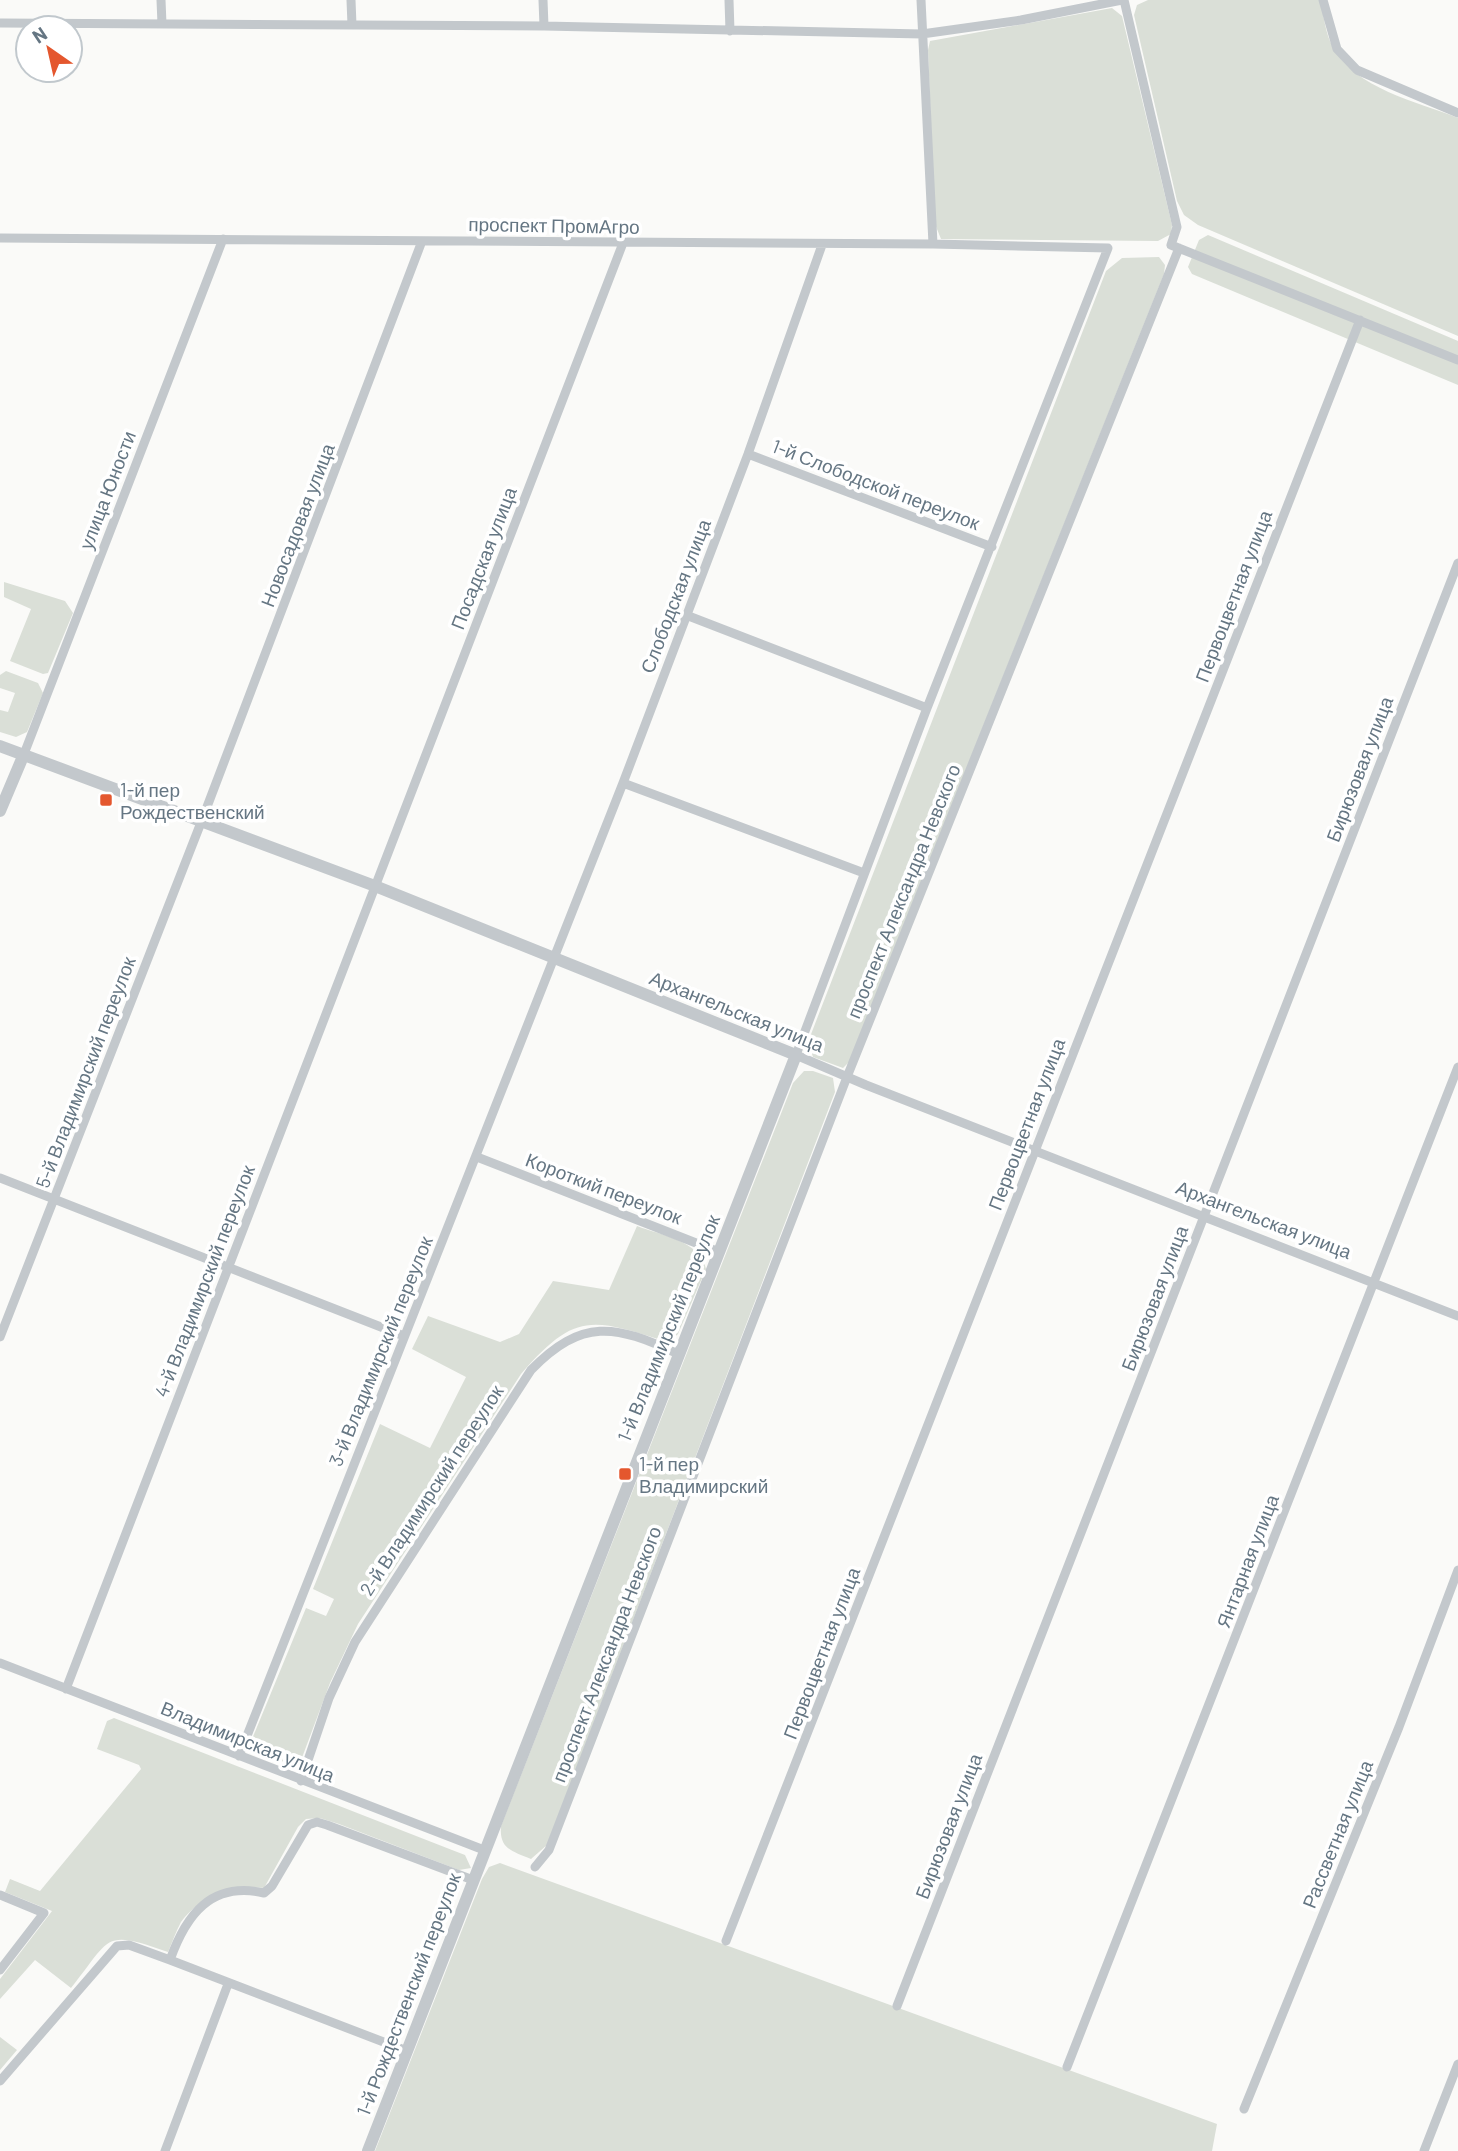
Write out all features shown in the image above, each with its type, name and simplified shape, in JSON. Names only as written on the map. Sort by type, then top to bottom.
[{"type":"street","points":[[161,0],[162,24]]},
{"type":"street","points":[[351,0],[352,25]]},
{"type":"street","points":[[543,0],[544,26]]},
{"type":"street","points":[[729,0],[730,32]]},
{"type":"street","points":[[921,0],[933,244]]},
{"type":"street","points":[[0,23],[544,26],[922,34],[1021,20],[1123,0]]},
{"type":"street","name":"проспект Александра Невского","points":[[536,1867],[549,1850],[847,1077],[1179,248],[1171,245],[1177,227],[1123,0]]},
{"type":"street","points":[[1323,0],[1337,49],[1357,70],[1458,113]]},
{"type":"street","name":"проспект ПромАгро","points":[[0,238],[933,244],[1108,248]]},
{"type":"street","name":"улица Юности","points":[[23,754],[223,239]]},
{"type":"street","name":"Новосадовая улица","points":[[202,820],[422,241]]},
{"type":"street","name":"Посадская улица","points":[[375,886],[623,243]]},
{"type":"street","name":"Слободская улица","points":[[553,958],[623,783],[748,454],[822,245]]},
{"type":"street","name":"проспект Александра Невского","points":[[796,1055],[863,873],[1108,248]]},
{"type":"street","points":[[1179,248],[1458,360]]},
{"type":"street","name":"Первоцветная улица","points":[[726,1941],[1360,320]]},
{"type":"street","name":"1-й Слободской переулок","points":[[748,454],[992,547]]},
{"type":"street","name":"Бирюзовая улица","points":[[897,2006],[1458,563]]},
{"type":"street","points":[[686,615],[927,708]]},
{"type":"street","name":"Архангельская улица","points":[[0,746],[375,886],[847,1077],[1458,1316]]},
{"type":"street","points":[[0,811],[23,754]]},
{"type":"street","points":[[623,783],[863,873]]},
{"type":"street","name":"5-й Владимирский переулок","points":[[0,1338],[202,820]]},
{"type":"street","name":"4-й Владимирский переулок","points":[[66,1689],[375,886]]},
{"type":"street","name":"3-й Владимирский переулок","points":[[239,1756],[477,1157],[553,958]]},
{"type":"street","name":"1-й Владимирский переулок","points":[[484,1850],[796,1055]]},
{"type":"street","name":"Янтарная улица","points":[[1067,2067],[1458,1068]]},
{"type":"street","name":"Короткий переулок","points":[[477,1157],[719,1252]]},
{"type":"street","points":[[0,1178],[404,1336]]},
{"type":"street","name":"2-й Владимирский переулок","points":[[301,1781],[329,1698],[355,1642],[531,1370],[555,1346],[576,1335],[601,1330],[649,1342],[678,1354]]},
{"type":"street","name":"Рассветная улица","points":[[1244,2109],[1399,1727],[1458,1570]]},
{"type":"street","name":"Владимирская улица","points":[[0,1663],[484,1850]]},
{"type":"street","points":[[170,1960],[187,1919],[201,1906],[237,1891],[264,1893],[272,1886],[301,1832],[308,1825],[317,1822],[473,1880]]},
{"type":"street","name":"1-й Рождественский переулок","points":[[368,2151],[484,1850]]},
{"type":"street","points":[[0,1895],[44,1913],[0,1970]]},
{"type":"street","points":[[0,2081],[117,1946],[130,1945],[407,2051]]},
{"type":"street","points":[[165,2151],[228,1984]]},
{"type":"street","points":[[1424,2151],[1458,2064]]},
{"type":"shaded area","points":[[1148,0],[1320,0],[1330,42],[1343,61],[1356,73],[1388,92],[1458,118],[1458,336],[1198,225],[1184,215],[1177,201],[1134,15],[1137,5]]},
{"type":"shaded area","points":[[1112,8],[1122,16],[1172,225],[1171,234],[1158,241],[941,239],[935,224],[928,50],[930,41]]},
{"type":"shaded area","points":[[1208,235],[1458,341],[1458,385],[1192,274],[1188,267],[1199,240]]},
{"type":"shaded area","points":[[1159,257],[1165,265],[1164,274],[849,1062],[843,1068],[813,1057],[808,1042],[1106,271],[1122,258]]},
{"type":"shaded area","points":[[4,582],[65,601],[73,613],[48,673],[43,674],[10,661],[31,609],[4,597]]},
{"type":"shaded area","points":[[6,671],[38,683],[43,693],[27,732],[16,737],[0,732],[0,710],[8,712],[15,693],[0,688],[0,675]]},
{"type":"shaded area","points":[[804,1071],[813,1071],[833,1078],[835,1092],[547,1845],[531,1859],[508,1848],[502,1840],[501,1826],[793,1083]]},
{"type":"shaded area","points":[[637,1226],[688,1245],[703,1259],[706,1269],[678,1334],[671,1341],[616,1327],[584,1326],[569,1331],[539,1354],[521,1374],[358,1624],[330,1683],[300,1763],[281,1761],[255,1749],[251,1746],[252,1739],[306,1608],[326,1616],[334,1599],[313,1589],[380,1424],[430,1448],[466,1377],[412,1349],[428,1316],[500,1342],[519,1334],[553,1281],[609,1290]]},
{"type":"shaded area","points":[[114,1718],[465,1855],[471,1868],[459,1870],[339,1824],[320,1818],[306,1819],[298,1827],[264,1888],[230,1890],[197,1906],[181,1922],[168,1952],[131,1941],[110,1942],[102,1948],[71,1988],[35,1960],[0,1999],[0,1979],[52,1911],[5,1892],[10,1879],[40,1891],[141,1769],[139,1765],[97,1749],[107,1721]]},
{"type":"shaded area","points":[[500,1863],[1217,2124],[1212,2151],[375,2151],[482,1879],[489,1867]]},
{"type":"shaded area","points":[[0,2037],[17,2050],[0,2070]]},
{"type":"place","name":"1-й пер Рождественский","points":[[106,800]]},
{"type":"place","name":"1-й пер Владимирский","points":[[625,1474]]}]
